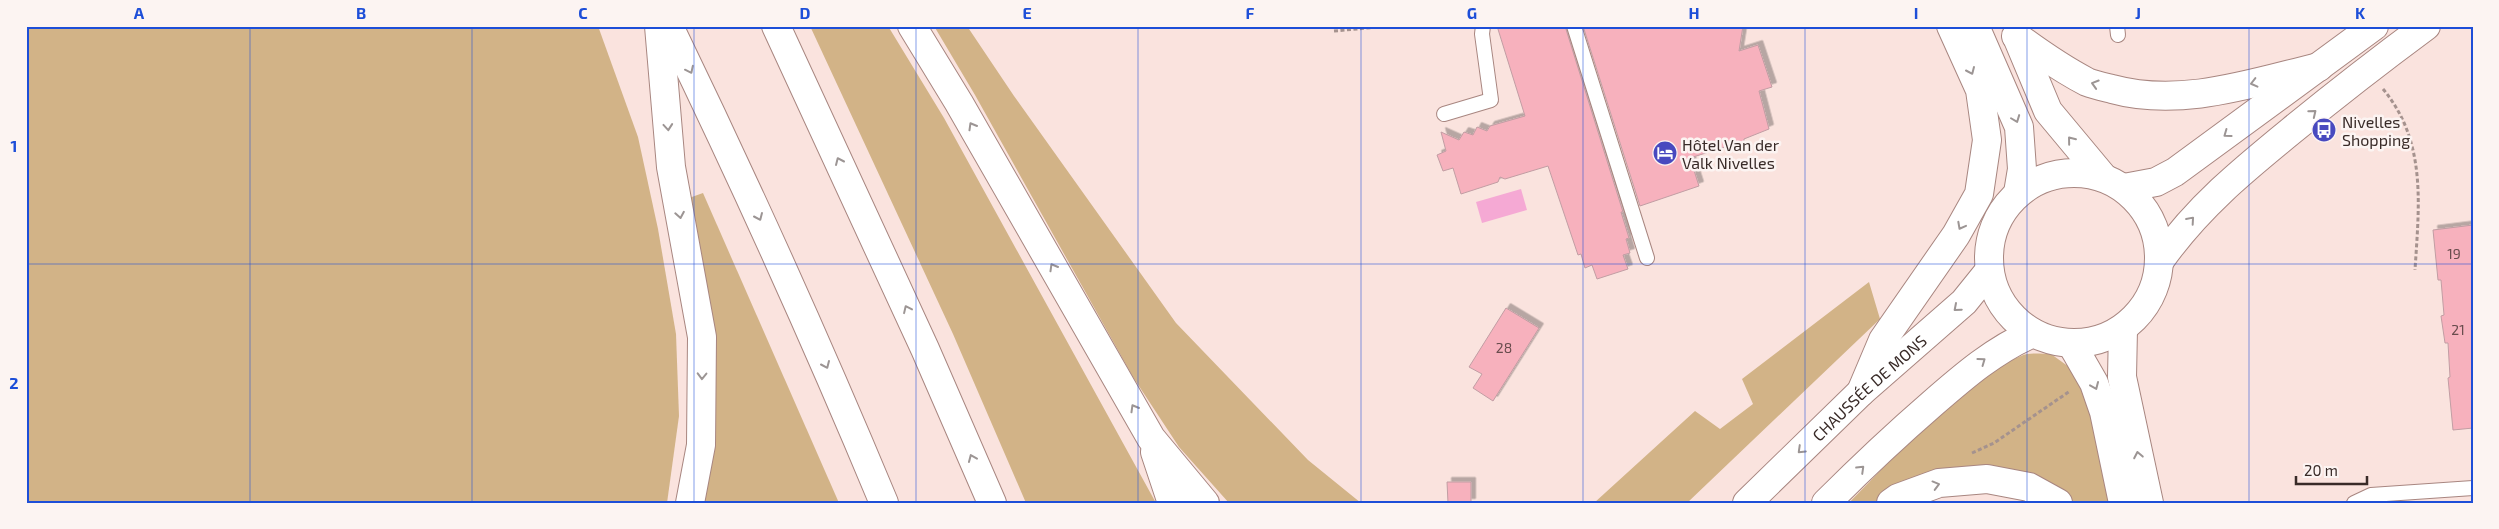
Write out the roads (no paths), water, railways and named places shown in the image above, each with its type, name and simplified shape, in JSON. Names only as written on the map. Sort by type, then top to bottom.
[{"type":"main road","points":[[659,26],[671,167],[702,336],[701,445],[690,503]]},
{"type":"main road","points":[[668,26],[728,147],[777,255],[834,383],[884,503]]},
{"type":"main road","points":[[776,26],[921,340],[992,503]]},
{"type":"main road","points":[[912,26],[959,103],[1151,438],[1205,503]]},
{"type":"main road","points":[[1861,392],[1883,340],[1956,235],[1979,194],[1987,140],[1980,90],[1951,26]]},
{"type":"main road","points":[[1975,26],[2019,127],[2022,169],[2018,193]]},
{"type":"main road","points":[[2014,31],[2048,111],[2114,182],[2147,212],[2159,242],[2161,259],[2152,296],[2140,314],[2123,329],[2098,340],[2071,343],[2051,340],[2033,333],[2012,317],[1997,296],[1989,271],[1989,249],[1994,228],[2004,209],[2018,193],[2044,177],[2074,172],[2114,182],[2156,182],[2175,172],[2374,26]]},
{"type":"main road","points":[[2161,259],[2200,210],[2265,152],[2366,70],[2426,26]]},
{"type":"main road","points":[[2014,31],[2050,61],[2088,82],[2130,94],[2153,96],[2196,95],[2319,67]]},
{"type":"main road","name":"CHAUSSÉE DE MONS","points":[[1747,503],[1861,392],[1964,302],[1989,271]]},
{"type":"main road","points":[[2123,329],[2122,377],[2148,503]]},
{"type":"main road","points":[[1826,503],[1904,428],[1982,361],[2013,342],[2033,333]]},
{"type":"main road","points":[[2071,343],[2094,383],[2104,412],[2123,503]]},
{"type":"main road","points":[[1151,438],[1172,503]]},
{"type":"main road","points":[[1891,503],[1898,498],[1939,483],[1987,479],[2029,488],[2058,503]]},
{"type":"lane","points":[[1444,114],[1491,100],[1482,34],[1484,26]]},
{"type":"lane","points":[[1574,26],[1648,258]]},
{"type":"lane","points":[[2354,503],[2371,495],[2473,488]]},
{"type":"place","name":"Nivelles Shopping","points":[[2324,130]]},
{"type":"place","name":"Hôtel Van der Valk Nivelles","points":[[1665,153]]}]
